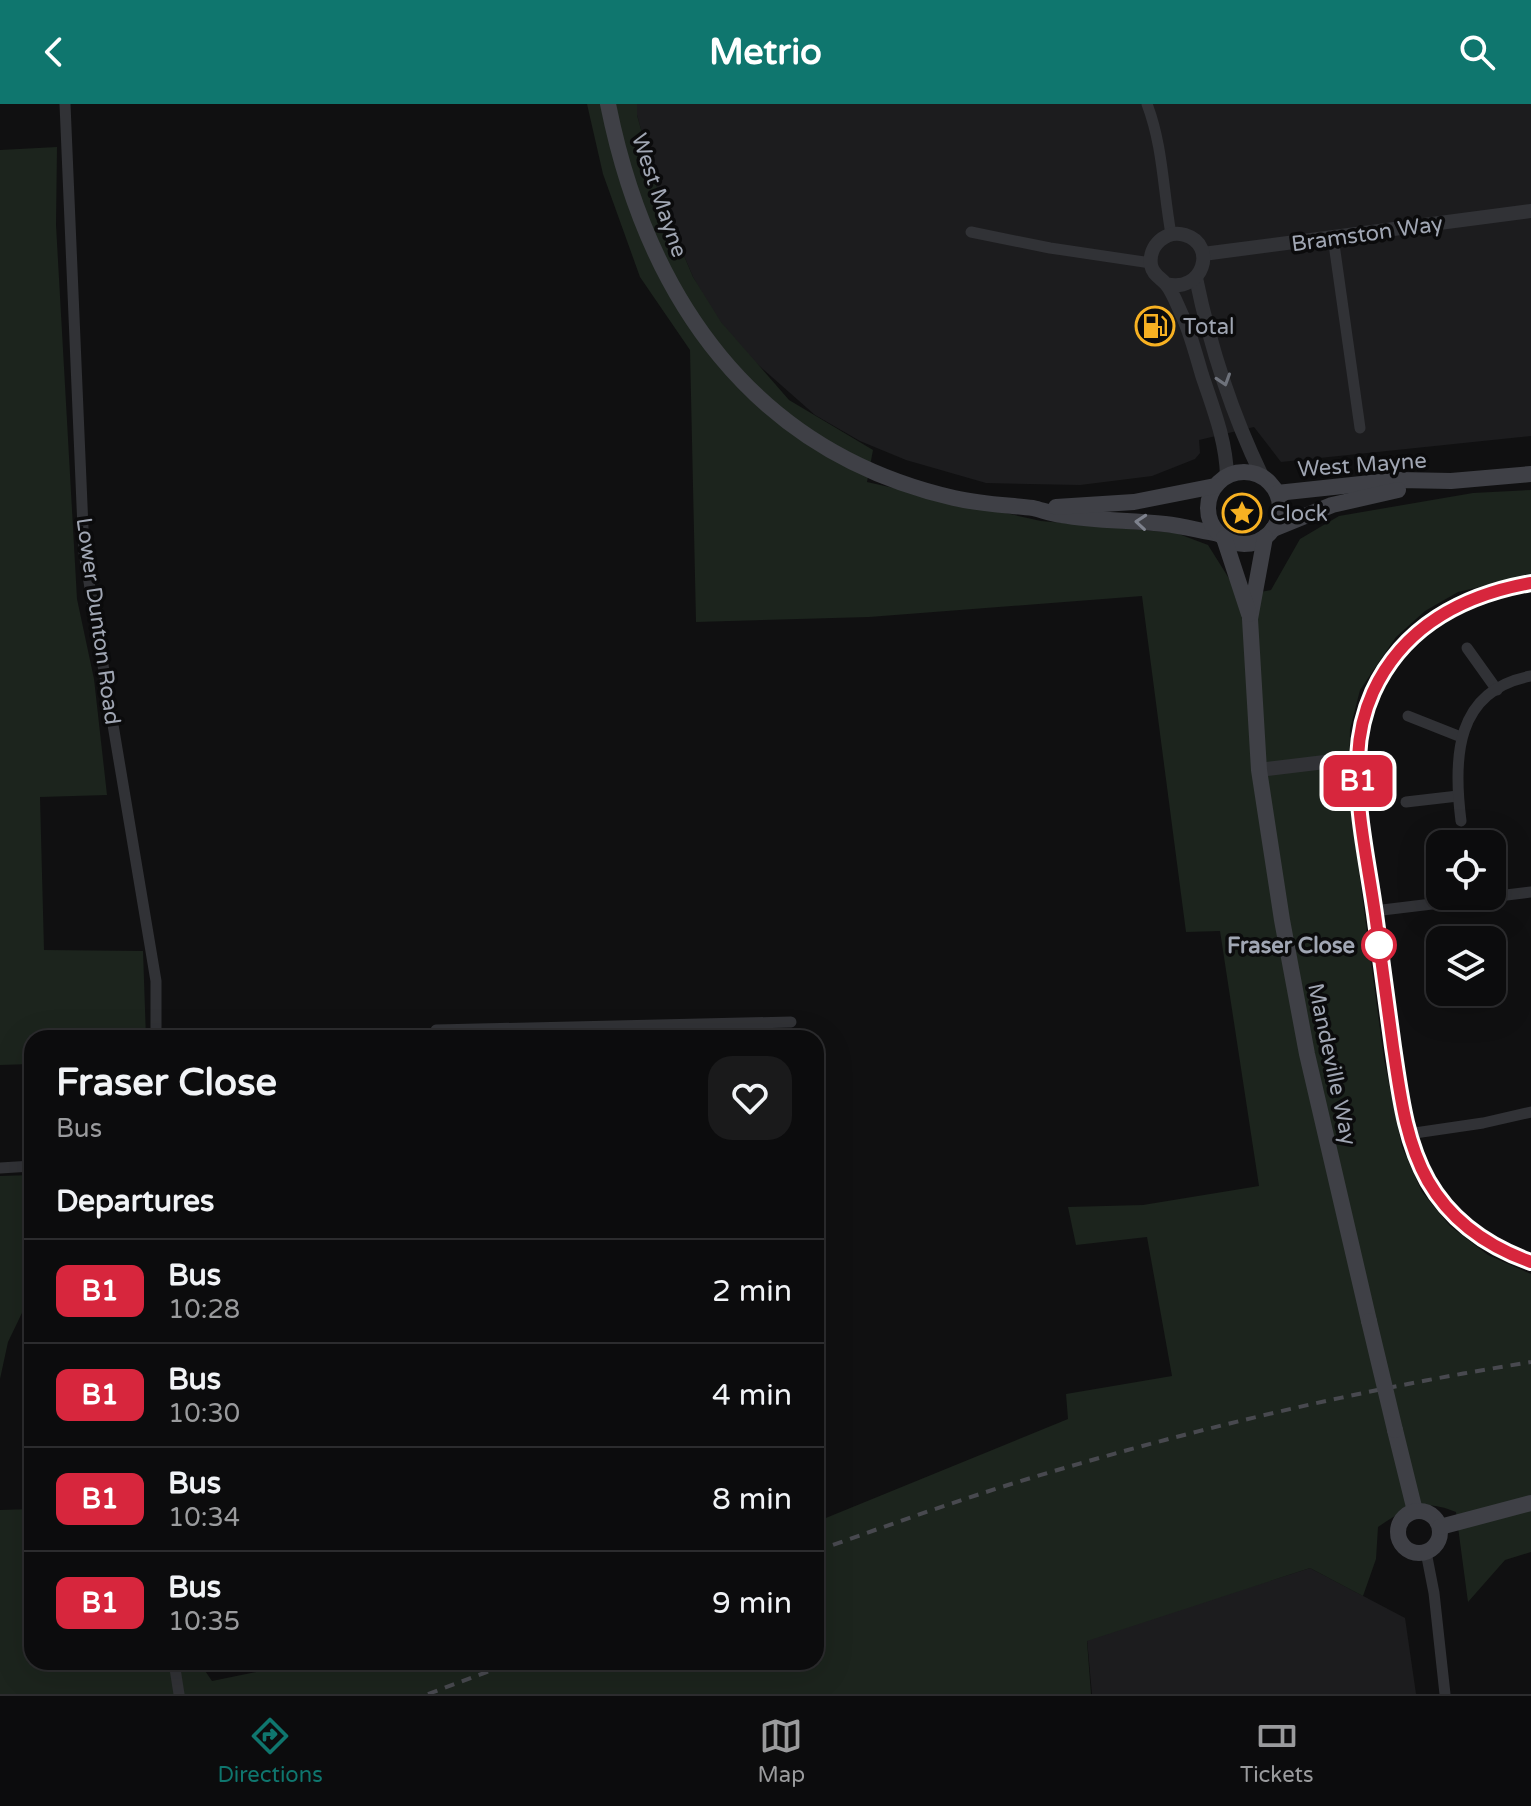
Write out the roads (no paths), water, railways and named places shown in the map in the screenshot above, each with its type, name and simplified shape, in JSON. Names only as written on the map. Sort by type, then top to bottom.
[{"type":"main road","name":"West Mayne","points":[[608,104],[621,157],[652,248],[683,306],[744,385],[811,438],[868,469],[922,490],[957,499],[1061,515],[1167,524],[1222,536]]},
{"type":"main road","points":[[1238,472],[1262,476],[1277,493],[1280,511],[1269,533],[1245,544],[1222,536],[1208,516],[1207,505],[1221,481],[1238,472]]},
{"type":"main road","name":"West Mayne","points":[[1277,493],[1399,480],[1451,481],[1531,474]]},
{"type":"main road","name":"West Mayne","points":[[1034,509],[1134,502],[1221,481]]},
{"type":"main road","name":"West Mayne","points":[[1269,533],[1332,505],[1451,481]]},
{"type":"main road","name":"Mandeville Way","points":[[1250,619],[1269,533]]},
{"type":"main road","name":"Mandeville Way","points":[[1222,536],[1250,619],[1259,770],[1307,1054],[1415,1511]]},
{"type":"main road","points":[[1440,1527],[1531,1503]]},
{"type":"main road","points":[[1415,1511],[1427,1512],[1435,1517],[1440,1527],[1437,1543],[1426,1552],[1408,1550],[1400,1540],[1399,1525],[1405,1516],[1415,1511]]},
{"type":"street","name":"Lower Dunton Road","points":[[65,104],[84,552],[156,981],[156,1030]]},
{"type":"street","points":[[1147,104],[1157,133],[1171,234]]},
{"type":"street","name":"Bramston Way","points":[[1203,254],[1531,211]]},
{"type":"street","points":[[971,232],[1151,263]]},
{"type":"street","points":[[1166,284],[1181,286],[1196,278],[1203,265],[1203,254],[1197,242],[1190,237],[1171,234],[1158,241],[1153,248],[1151,263],[1157,277],[1166,284],[1189,332],[1224,444],[1221,481]]},
{"type":"street","points":[[1333,237],[1360,428]]},
{"type":"street","points":[[1196,278],[1240,431],[1262,476]]},
{"type":"street","points":[[1531,584],[1481,595],[1458,605],[1438,616],[1411,638],[1389,664],[1372,694],[1360,734],[1358,758],[1358,791],[1400,1098],[1408,1134],[1430,1185],[1464,1225],[1499,1249],[1531,1262]]},
{"type":"street","points":[[1467,648],[1497,690]]},
{"type":"street","points":[[1461,821],[1458,796],[1461,737],[1471,712],[1483,699],[1511,681],[1531,676]]},
{"type":"street","points":[[1408,716],[1461,737]]},
{"type":"street","points":[[1259,770],[1358,758]]},
{"type":"street","points":[[1406,802],[1458,796]]},
{"type":"street","points":[[1374,911],[1531,892]]},
{"type":"street","points":[[436,1030],[791,1022]]},
{"type":"street","points":[[1408,1134],[1531,1112]]},
{"type":"street","points":[[0,1168],[24,1166]]},
{"type":"street","points":[[1426,1552],[1434,1593],[1445,1694]]},
{"type":"street","points":[[175,1670],[179,1694]]},
{"type":"railway","points":[[824,1548],[1007,1485],[1157,1442],[1343,1397],[1531,1362]]},
{"type":"railway","points":[[428,1694],[492,1670]]},
{"type":"place","name":"Total","points":[[1155,326]]},
{"type":"place","name":"Clock","points":[[1242,513]]},
{"type":"place","name":"Fraser Close","points":[[1379,945]]}]
